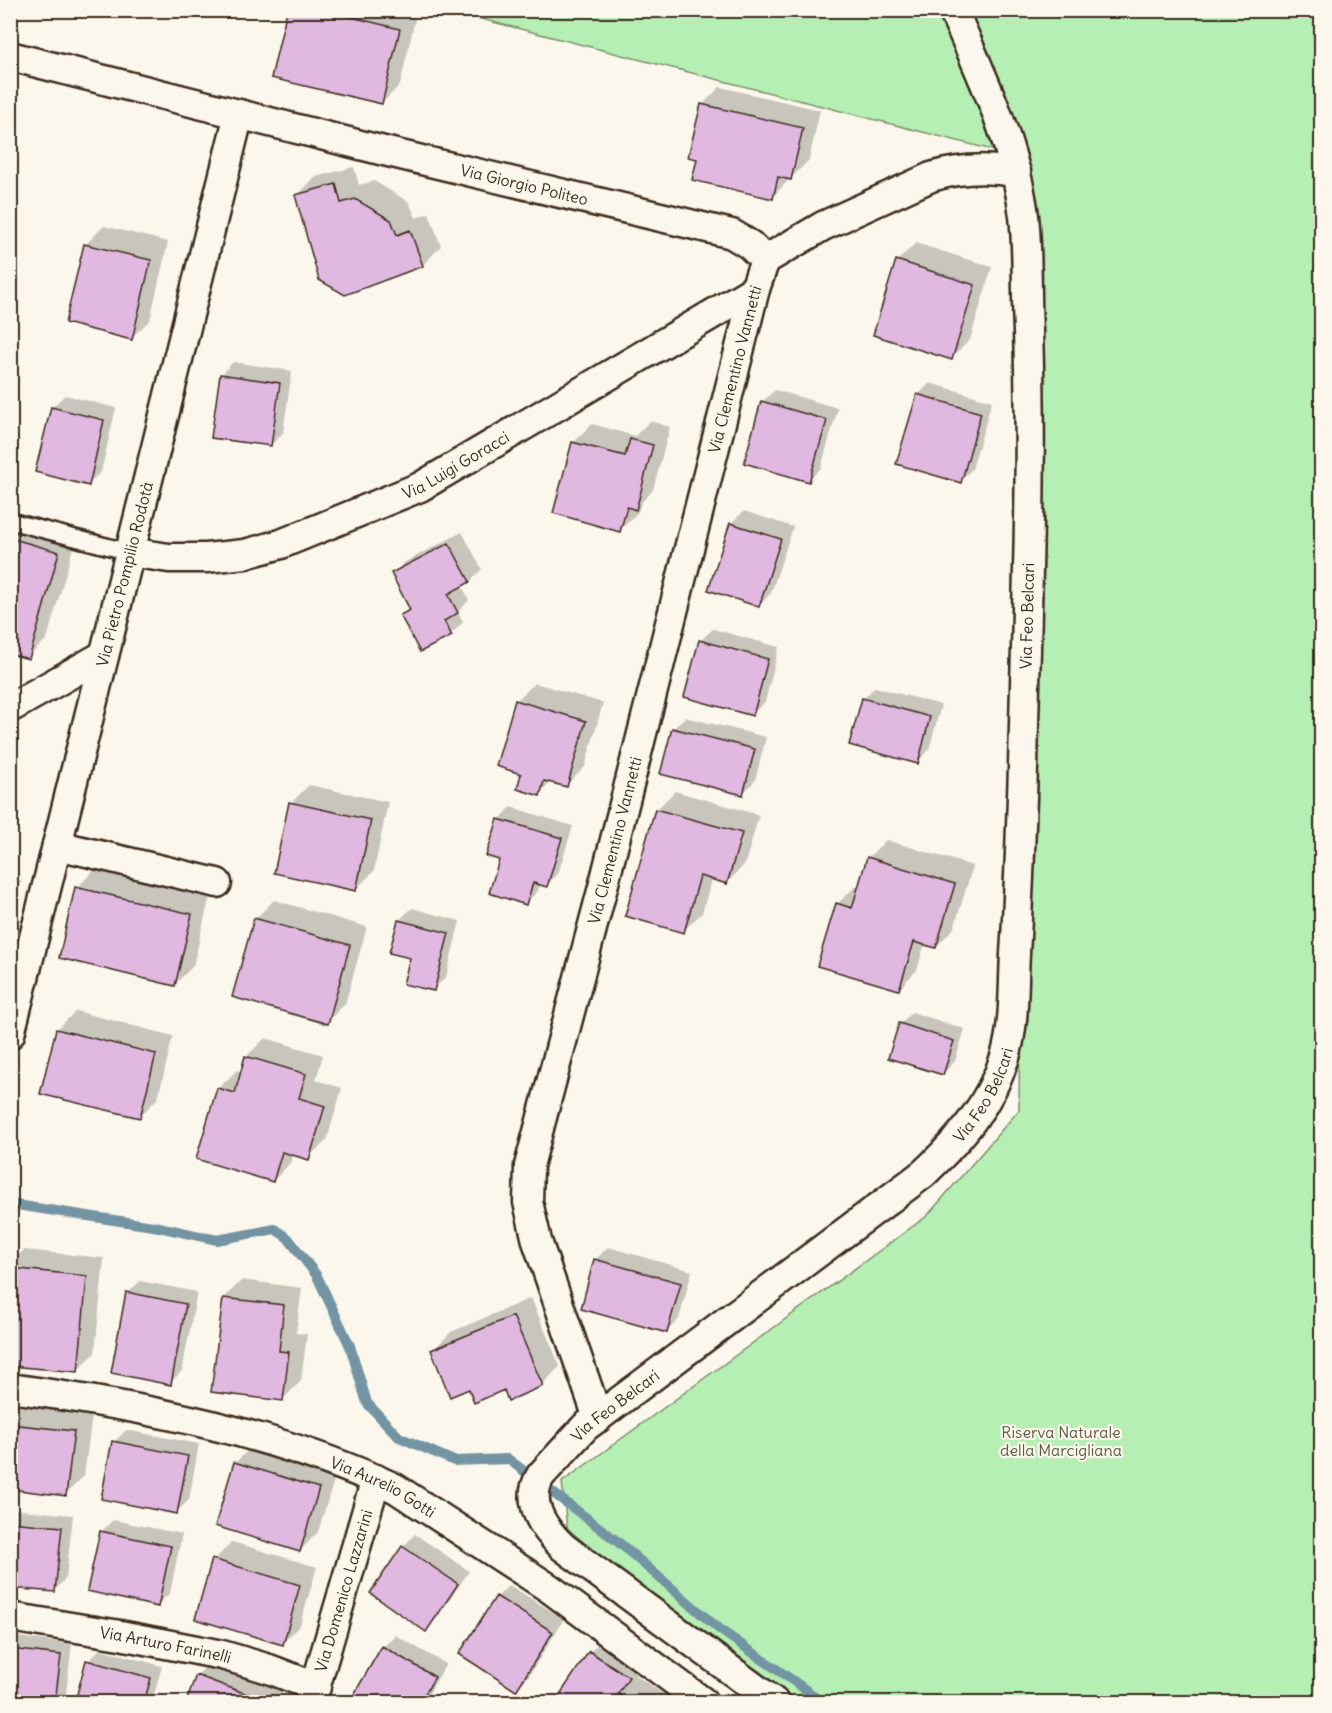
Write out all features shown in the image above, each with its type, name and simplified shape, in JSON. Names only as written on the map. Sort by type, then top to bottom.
[{"type":"street","name":"Via Feo Belcari","points":[[774,1702],[571,1554],[556,1540],[542,1521],[534,1500],[537,1482],[541,1475],[585,1428],[923,1174],[946,1153],[982,1107],[1006,1054],[1012,1016],[1021,843],[1030,410],[1024,216],[1016,172],[999,119],[953,10]]},
{"type":"street","name":"Via Giorgio Politeo","points":[[10,56],[388,152],[732,234],[750,245],[765,260]]},
{"type":"street","name":"Via Pietro Pompilio Rodotà","points":[[10,1034],[239,114]]},
{"type":"street","points":[[765,260],[823,226],[931,177],[967,169],[1016,172]]},
{"type":"street","name":"Via Clementino Vannetti","points":[[598,1418],[537,1241],[528,1202],[529,1166],[603,887],[755,289],[765,260]]},
{"type":"street","name":"Via Luigi Goracci","points":[[129,552],[169,558],[206,558],[245,554],[281,544],[420,487],[755,289]]},
{"type":"street","points":[[10,708],[104,655]]},
{"type":"street","points":[[57,845],[217,883]]},
{"type":"street","name":"Via Aurelio Gotti","points":[[10,1388],[186,1418],[278,1443],[376,1479],[395,1488],[549,1588],[703,1702]]},
{"type":"street","name":"Via Domenico Lazzarini","points":[[313,1695],[376,1479]]},
{"type":"street","points":[[549,1588],[571,1554]]},
{"type":"street","name":"Via Arturo Farinelli","points":[[10,1617],[222,1655],[269,1669],[313,1695]]},
{"type":"lane","points":[[10,521],[129,552]]},
{"type":"green space","name":"Riserva Naturale della Marcigliana","points":[[450,11],[1321,11],[1321,1702],[787,1702],[653,1602],[567,1528],[562,1482],[927,1216],[1019,1110],[1028,159]]},
{"type":"building","points":[[287,10],[323,10],[400,29],[382,104],[271,78]]},
{"type":"building","points":[[701,104],[803,128],[791,180],[778,177],[773,199],[692,180],[697,159],[688,157]]},
{"type":"building","points":[[336,184],[341,203],[355,199],[391,220],[397,235],[410,230],[423,266],[345,295],[319,280],[295,195]]},
{"type":"building","points":[[84,244],[151,260],[132,340],[65,323]]},
{"type":"building","points":[[896,260],[975,285],[952,360],[873,335]]},
{"type":"building","points":[[220,374],[280,383],[271,446],[211,438]]},
{"type":"building","points":[[917,394],[981,413],[961,483],[896,464]]},
{"type":"building","points":[[761,401],[827,420],[809,482],[744,463]]},
{"type":"building","points":[[51,407],[104,420],[89,486],[35,472]]},
{"type":"building","points":[[630,439],[653,445],[636,510],[627,507],[620,532],[553,513],[572,442],[625,456]]},
{"type":"building","points":[[730,523],[781,539],[759,607],[708,590]]},
{"type":"building","points":[[10,538],[59,552],[29,659],[10,654]]},
{"type":"building","points":[[449,543],[470,582],[448,594],[458,613],[444,621],[452,636],[420,652],[400,615],[410,610],[391,573]]},
{"type":"building","points":[[699,640],[768,659],[753,716],[684,697]]},
{"type":"building","points":[[862,698],[930,717],[918,764],[849,745]]},
{"type":"building","points":[[515,700],[586,721],[567,787],[544,781],[540,796],[517,789],[521,774],[496,766]]},
{"type":"building","points":[[672,728],[755,749],[743,795],[660,774]]},
{"type":"building","points":[[289,802],[371,820],[356,891],[274,873]]},
{"type":"building","points":[[655,809],[742,833],[727,884],[700,876],[684,933],[625,916]]},
{"type":"building","points":[[498,819],[562,838],[547,887],[533,883],[526,905],[489,893],[499,860],[486,856]]},
{"type":"building","points":[[867,857],[955,884],[936,948],[914,942],[899,990],[817,966],[836,903],[852,908]]},
{"type":"building","points":[[75,887],[192,914],[175,986],[59,958]]},
{"type":"building","points":[[254,918],[350,945],[328,1024],[232,997]]},
{"type":"building","points":[[398,920],[449,933],[434,991],[403,984],[410,958],[389,953]]},
{"type":"building","points":[[899,1023],[954,1041],[943,1075],[888,1058]]},
{"type":"building","points":[[56,1029],[156,1054],[140,1118],[40,1094]]},
{"type":"building","points":[[245,1056],[306,1074],[299,1098],[325,1106],[309,1160],[282,1152],[273,1182],[196,1159],[217,1088],[235,1093]]},
{"type":"building","points":[[594,1259],[681,1283],[667,1333],[581,1309]]},
{"type":"building","points":[[10,1268],[87,1276],[78,1372],[10,1366]]},
{"type":"building","points":[[126,1292],[186,1304],[171,1385],[111,1373]]},
{"type":"building","points":[[223,1298],[284,1305],[279,1351],[289,1352],[283,1401],[211,1392]]},
{"type":"building","points":[[513,1316],[543,1386],[508,1401],[504,1390],[474,1403],[469,1389],[450,1397],[431,1350]]},
{"type":"building","points":[[10,1424],[74,1431],[66,1496],[10,1489]]},
{"type":"building","points":[[112,1441],[188,1456],[177,1514],[101,1499]]},
{"type":"building","points":[[234,1462],[319,1488],[300,1552],[215,1526]]},
{"type":"building","points":[[10,1522],[62,1527],[55,1592],[10,1588]]},
{"type":"building","points":[[100,1531],[171,1546],[158,1607],[87,1591]]},
{"type":"building","points":[[402,1546],[458,1584],[426,1632],[370,1593]]},
{"type":"building","points":[[212,1559],[300,1585],[283,1645],[195,1619]]},
{"type":"building","points":[[496,1596],[553,1632],[516,1691],[459,1654]]},
{"type":"building","points":[[382,1646],[435,1677],[420,1702],[365,1702],[353,1696]]},
{"type":"building","points":[[10,1649],[61,1655],[55,1702],[10,1702]]},
{"type":"building","points":[[589,1651],[629,1677],[618,1694],[630,1702],[555,1702]]},
{"type":"building","points":[[86,1660],[151,1678],[144,1702],[75,1702]]},
{"type":"building","points":[[196,1675],[268,1702],[186,1702]]},
{"type":"waterway","points":[[10,1204],[159,1227],[217,1240],[275,1229],[288,1238],[317,1276],[350,1346],[367,1403],[399,1437],[454,1461],[508,1459],[617,1541],[719,1629],[821,1702]]}]
